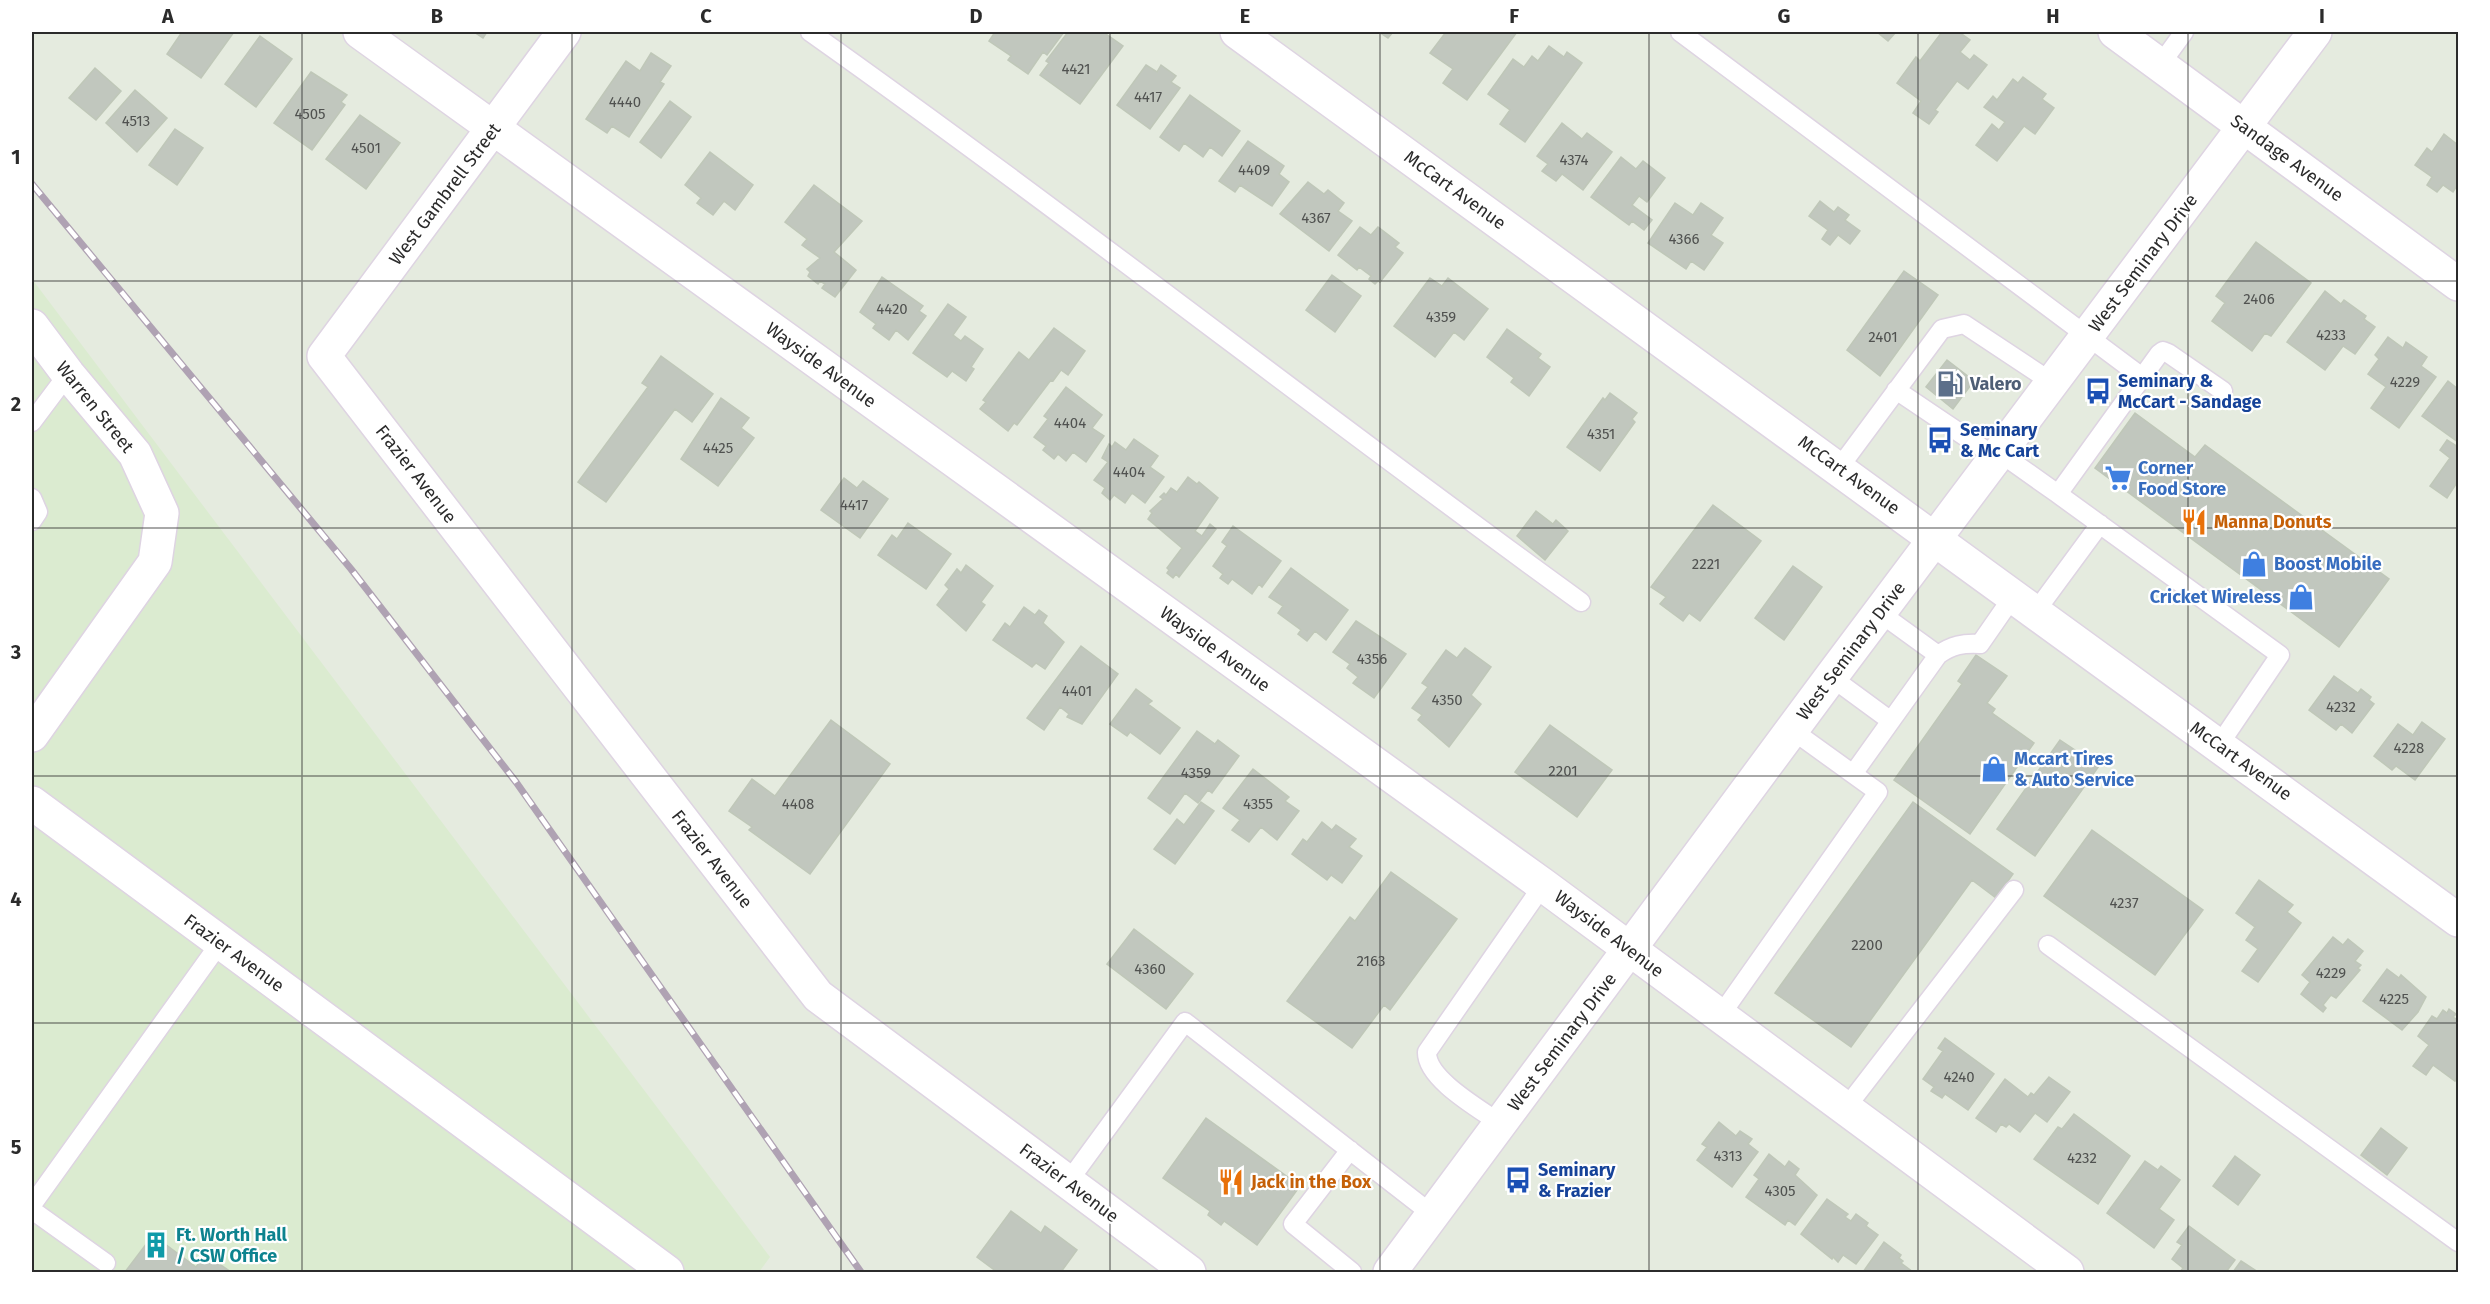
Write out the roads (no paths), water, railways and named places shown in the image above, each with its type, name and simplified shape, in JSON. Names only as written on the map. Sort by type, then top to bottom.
[{"type":"street","name":"Wayside Avenue","points":[[360,32],[1543,885],[2067,1272]]},
{"type":"street","name":"West Gambrell Street","points":[[324,356],[564,32]]},
{"type":"street","name":"McCart Avenue","points":[[1237,32],[1936,538],[2458,920]]},
{"type":"street","name":"Sandage Avenue","points":[[2115,32],[2458,284]]},
{"type":"street","name":"West Seminary Drive","points":[[1390,1272],[1630,951],[1791,730],[2315,32]]},
{"type":"street","name":"Warren Street","points":[[32,326],[68,374],[135,454],[162,513],[155,562],[32,735]]},
{"type":"street","name":"Frazier Avenue","points":[[324,356],[818,996],[1189,1272]]},
{"type":"street","name":"Frazier Avenue","points":[[32,803],[668,1272]]},
{"type":"lane","points":[[810,32],[1123,261],[1406,476],[1581,602]]},
{"type":"lane","points":[[1680,32],[2142,377]]},
{"type":"lane","points":[[2160,65],[2184,32]]},
{"type":"lane","points":[[1839,468],[1942,329],[1964,324],[2053,383]]},
{"type":"lane","points":[[2058,494],[2163,351],[2223,391]]},
{"type":"lane","points":[[32,422],[68,374]]},
{"type":"lane","points":[[1896,390],[2058,494],[2280,655],[2219,746]]},
{"type":"lane","points":[[32,498],[38,512],[32,520]]},
{"type":"lane","points":[[1853,774],[1938,654],[1949,647],[1966,643],[1980,644],[2025,603],[2100,524]]},
{"type":"lane","points":[[1880,613],[1938,654]]},
{"type":"lane","points":[[1831,677],[1891,721]]},
{"type":"lane","points":[[1720,1016],[1878,792],[1791,730]]},
{"type":"lane","points":[[1501,1124],[1438,1077],[1429,1064],[1427,1052],[1543,885]]},
{"type":"lane","points":[[1845,1109],[2014,890]]},
{"type":"lane","points":[[32,1205],[220,943]]},
{"type":"lane","points":[[2048,945],[2458,1242]]},
{"type":"lane","points":[[1068,1182],[1185,1022],[1433,1215]]},
{"type":"lane","points":[[1350,1150],[1293,1224],[1352,1272]]},
{"type":"lane","points":[[32,1210],[106,1263]]},
{"type":"railway","points":[[32,184],[351,569],[516,782],[861,1272]]},
{"type":"place","name":"Valero","points":[[1950,384]]},
{"type":"place","name":"Seminary & McCart - Sandage","points":[[2098,391]]},
{"type":"place","name":"Seminary & Mc Cart","points":[[1940,440]]},
{"type":"place","name":"Corner Food Store","points":[[2118,478]]},
{"type":"place","name":"Manna Donuts","points":[[2194,522]]},
{"type":"place","name":"Boost Mobile","points":[[2254,564]]},
{"type":"place","name":"Cricket Wireless","points":[[2301,597]]},
{"type":"place","name":"Mccart Tires & Auto Service","points":[[1994,769]]},
{"type":"place","name":"Seminary & Frazier","points":[[1518,1180]]},
{"type":"place","name":"Jack in the Box","points":[[1231,1182]]},
{"type":"place","name":"Ft. Worth Hall / CSW Office","points":[[156,1245]]}]
